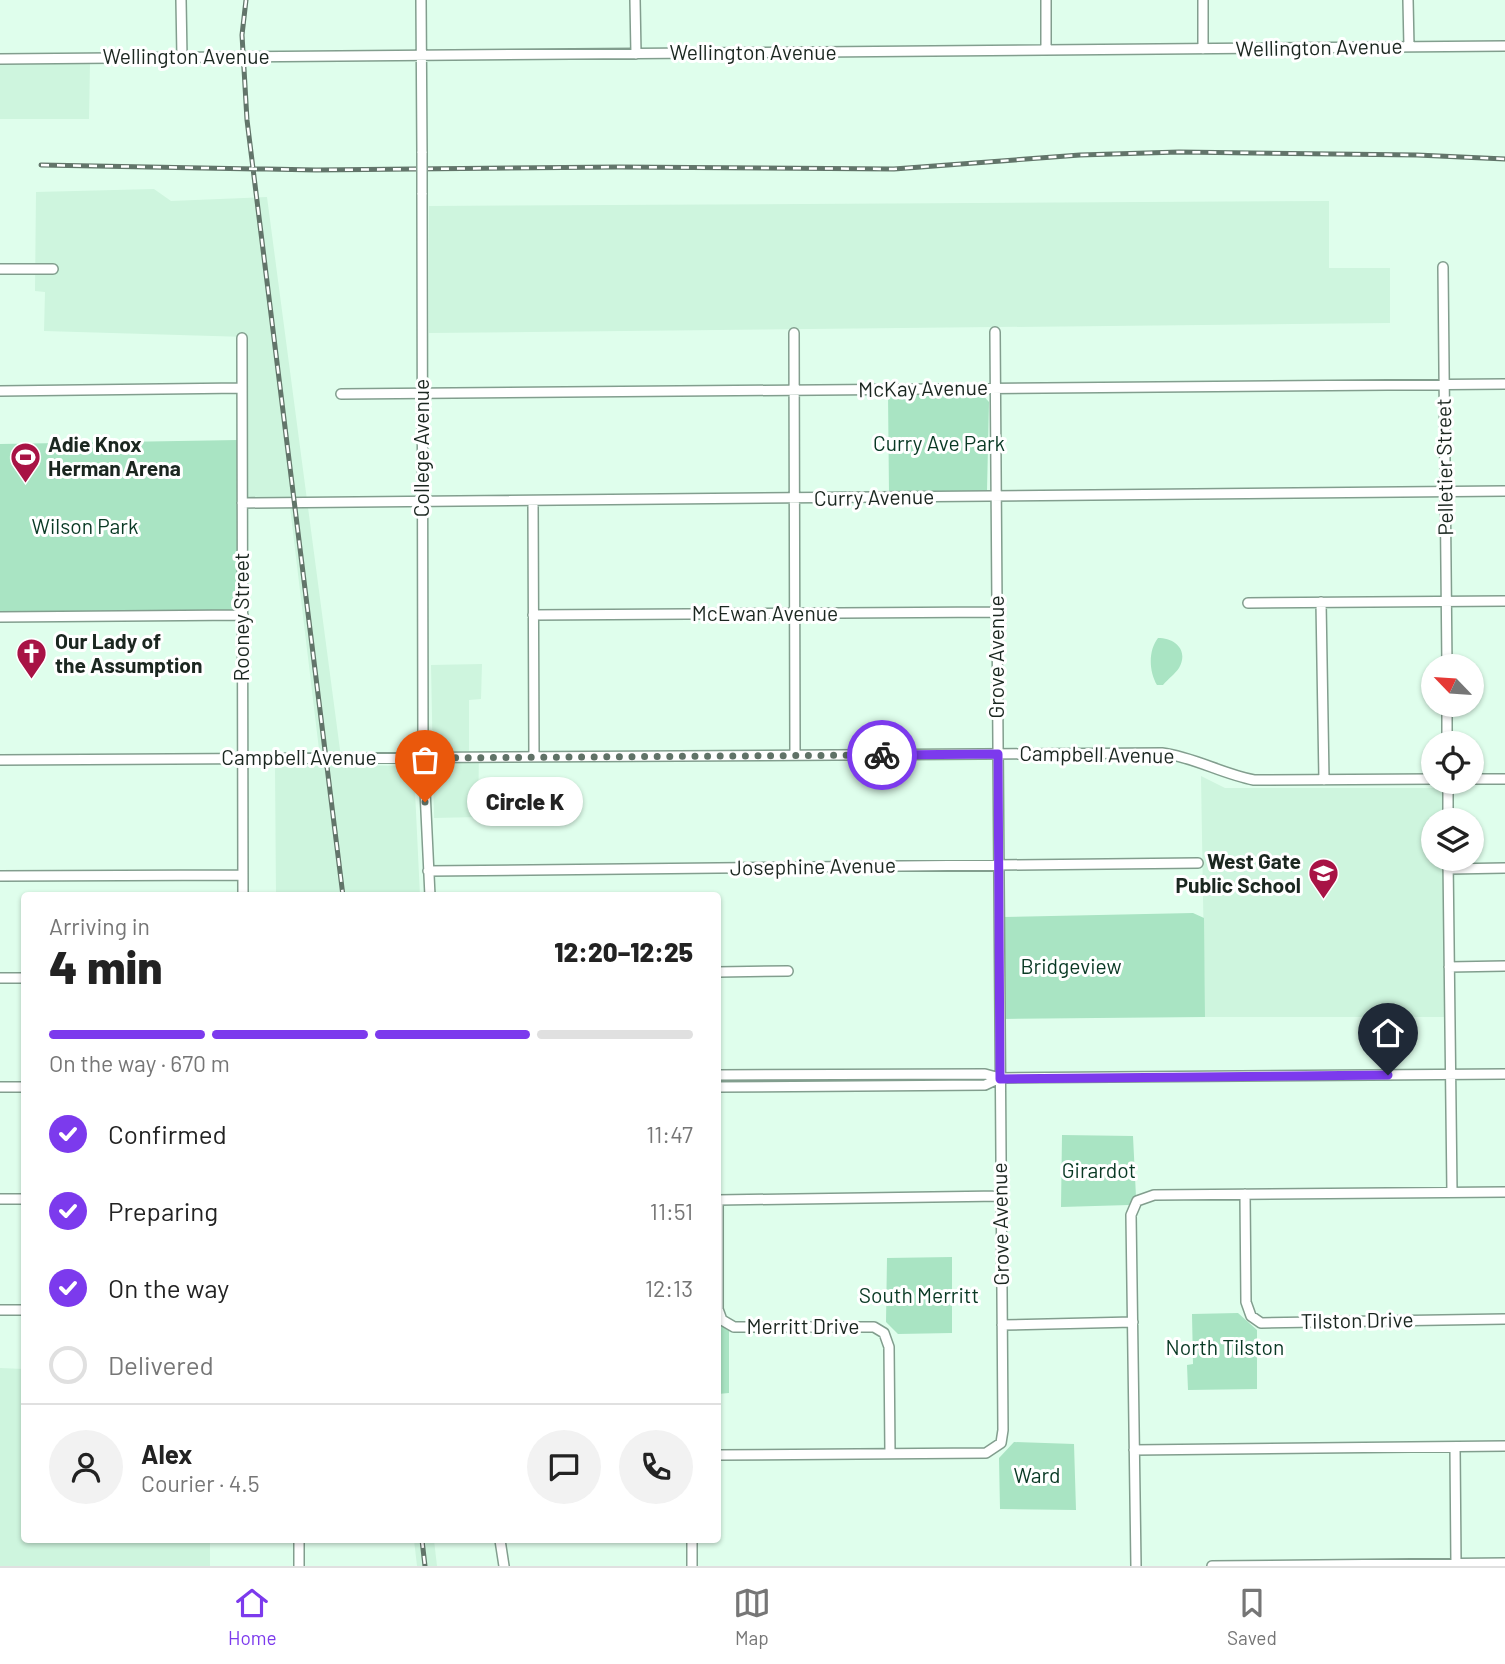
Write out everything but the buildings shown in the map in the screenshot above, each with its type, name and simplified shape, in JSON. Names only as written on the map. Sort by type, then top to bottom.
[{"type":"street","points":[[181,0],[182,57]]},
{"type":"street","name":"College Avenue","points":[[421,0],[424,758],[430,892]]},
{"type":"street","points":[[635,0],[636,54]]},
{"type":"street","points":[[1046,0],[1046,50]]},
{"type":"street","points":[[1203,0],[1203,49]]},
{"type":"street","points":[[1408,0],[1409,47]]},
{"type":"street","name":"Wellington Avenue","points":[[0,59],[1505,46]]},
{"type":"street","name":"Pelletier Street","points":[[1443,267],[1447,654]]},
{"type":"street","points":[[0,269],[53,269]]},
{"type":"street","name":"Grove Avenue","points":[[890,1453],[986,1452],[1001,1443],[995,332]]},
{"type":"street","points":[[794,333],[795,755]]},
{"type":"street","name":"Rooney Street","points":[[242,338],[243,892]]},
{"type":"street","name":"McKay Avenue","points":[[341,394],[1505,384]]},
{"type":"street","points":[[0,391],[242,388]]},
{"type":"street","name":"Curry Avenue","points":[[242,503],[1505,491]]},
{"type":"street","points":[[533,501],[534,757]]},
{"type":"street","points":[[1248,603],[1505,601]]},
{"type":"street","points":[[1321,602],[1324,780]]},
{"type":"street","name":"McEwan Avenue","points":[[533,615],[997,612]]},
{"type":"street","points":[[0,617],[243,615]]},
{"type":"street","name":"Campbell Avenue","points":[[0,760],[1162,753],[1182,756],[1225,775],[1254,780],[1421,779]]},
{"type":"street","points":[[1484,779],[1505,779]]},
{"type":"street","name":"Josephine Avenue","points":[[428,871],[1198,863]]},
{"type":"street","points":[[1484,867],[1505,868]]},
{"type":"street","points":[[1448,871],[1452,1192]]},
{"type":"street","points":[[0,876],[243,875]]},
{"type":"street","points":[[1449,967],[1505,966]]},
{"type":"street","points":[[721,972],[788,971]]},
{"type":"street","points":[[0,978],[21,978]]},
{"type":"street","points":[[721,1075],[985,1074],[1000,1079],[1505,1074]]},
{"type":"street","points":[[721,1087],[985,1085],[1000,1079]]},
{"type":"street","points":[[0,1087],[21,1087]]},
{"type":"street","points":[[1136,1566],[1131,1215],[1137,1201],[1154,1195],[1505,1192]]},
{"type":"street","name":"Tilston Drive","points":[[1245,1194],[1245,1302],[1251,1316],[1261,1322],[1505,1319]]},
{"type":"street","points":[[721,1200],[1001,1196]]},
{"type":"street","points":[[0,1199],[21,1199]]},
{"type":"street","points":[[0,1310],[21,1310]]},
{"type":"street","name":"Merritt Drive","points":[[721,1317],[734,1327],[874,1327],[884,1333],[889,1347],[890,1453]]},
{"type":"street","points":[[1002,1325],[1133,1322]]},
{"type":"street","points":[[1134,1450],[1505,1446]]},
{"type":"street","points":[[1455,1447],[1456,1564]]},
{"type":"street","points":[[721,1455],[890,1453]]},
{"type":"street","points":[[299,1543],[299,1566]]},
{"type":"street","points":[[500,1543],[504,1566]]},
{"type":"street","points":[[692,1543],[692,1566]]},
{"type":"street","points":[[1212,1566],[1505,1563]]},
{"type":"shaded area","points":[[90,63],[89,119],[0,119],[0,64]]},
{"type":"shaded area","points":[[154,189],[171,201],[267,197],[342,765],[408,766],[414,770],[420,892],[276,892],[275,767],[321,766],[289,499],[247,499],[247,337],[44,331],[45,292],[35,291],[36,192]]},
{"type":"shaded area","points":[[1329,201],[1329,268],[1390,268],[1390,323],[429,333],[429,206]]},
{"type":"shaded area","points":[[482,664],[481,699],[469,700],[469,751],[479,752],[478,817],[434,818],[431,665]]},
{"type":"shaded area","name":"West Gate Public School","points":[[1201,776],[1225,788],[1421,788],[1421,794],[1443,794],[1443,808],[1421,808],[1421,871],[1444,871],[1445,1017],[1205,1017]]},
{"type":"shaded area","points":[[0,1368],[21,1369],[21,1543],[210,1543],[210,1566],[0,1566]]},
{"type":"shaded area","points":[[414,1543],[434,1543],[437,1566],[417,1566]]},
{"type":"green space","name":"Curry Ave Park","points":[[981,393],[989,402],[987,491],[889,494],[888,394]]},
{"type":"green space","name":"Wilson Park","points":[[238,440],[238,610],[0,613],[0,444]]},
{"type":"green space","points":[[1158,638],[1170,640],[1179,646],[1182,656],[1179,668],[1163,685],[1157,685],[1151,667],[1152,649]]},
{"type":"green space","name":"Bridgeview","points":[[1193,913],[1204,918],[1205,1017],[1002,1019],[1003,917]]},
{"type":"green space","name":"Girardot","points":[[1062,1135],[1133,1136],[1136,1197],[1129,1205],[1061,1207]]},
{"type":"green space","name":"South Merritt","points":[[952,1257],[952,1333],[898,1334],[886,1322],[887,1258]]},
{"type":"green space","name":"North Tilston","points":[[1238,1313],[1257,1330],[1257,1389],[1188,1390],[1187,1365],[1193,1364],[1192,1314]]},
{"type":"green space","points":[[721,1323],[729,1330],[729,1393],[721,1394]]},
{"type":"green space","name":"Ward","points":[[1014,1442],[1074,1444],[1076,1510],[1000,1509],[999,1458]]},
{"type":"railway","points":[[246,0],[242,35],[247,120],[343,892]]},
{"type":"railway","points":[[41,165],[316,170],[618,167],[894,169],[1080,155],[1179,152],[1417,155],[1505,159]]},
{"type":"railway","points":[[422,1543],[425,1566]]},
{"type":"way so far","points":[[425,802],[424,758],[882,755]]},
{"type":"place","name":"Adie Knox Herman Arena","points":[[25,484]]},
{"type":"place","name":"Our Lady of the Assumption","points":[[32,681]]},
{"type":"place","name":"Circle K","points":[[425,802]]},
{"type":"place","name":"West Gate Public School","points":[[1324,901]]},
{"type":"route","points":[[882,755],[998,754],[1000,1079],[1388,1075]]}]
